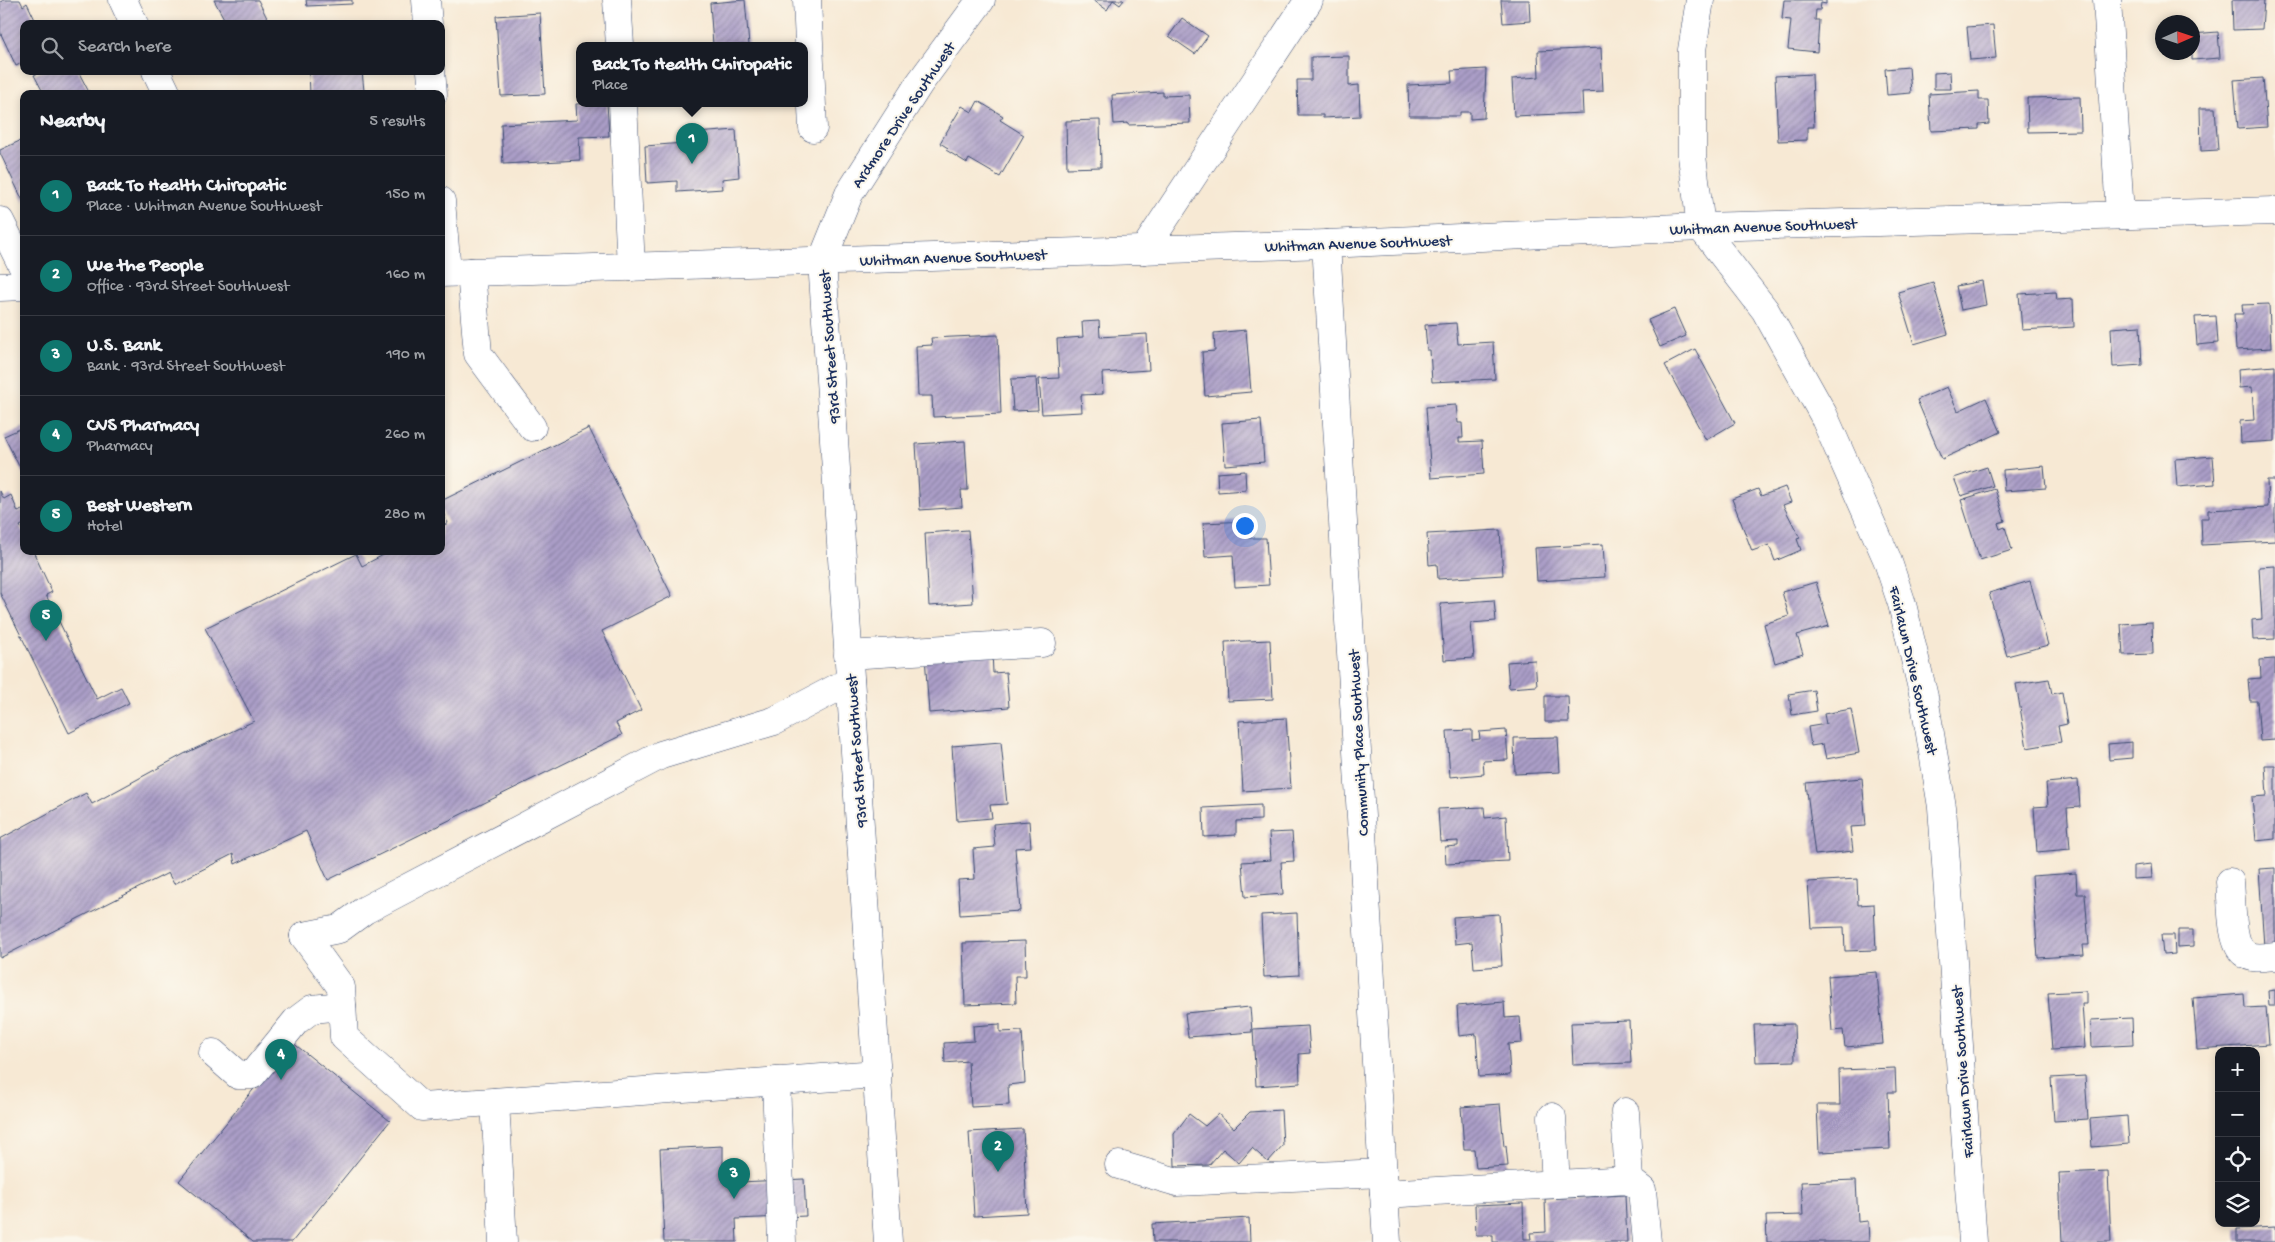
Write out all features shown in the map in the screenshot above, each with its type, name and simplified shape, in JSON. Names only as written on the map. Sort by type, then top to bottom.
[{"type":"street","points":[[123,0],[132,20]]},
{"type":"street","points":[[426,0],[428,20]]},
{"type":"street","points":[[617,0],[620,42]]},
{"type":"street","points":[[807,0],[812,128]]},
{"type":"street","name":"Ardmore Drive Southwest","points":[[822,261],[849,194],[919,84],[981,0]]},
{"type":"street","points":[[1144,250],[1310,0]]},
{"type":"street","points":[[1700,0],[1692,50],[1692,156],[1701,227]]},
{"type":"street","points":[[2107,0],[2120,215]]},
{"type":"street","points":[[158,75],[164,90]]},
{"type":"street","points":[[431,75],[433,90]]},
{"type":"street","points":[[623,107],[631,267]]},
{"type":"street","name":"Whitman Avenue Southwest","points":[[453,272],[1326,244],[1701,227],[2275,211]]},
{"type":"street","points":[[0,221],[20,261]]},
{"type":"street","points":[[445,225],[453,272],[478,354],[532,428]]},
{"type":"street","name":"Fairlawn Drive Southwest","points":[[1701,227],[1765,310],[1823,414],[1872,523],[1902,604],[1924,697],[1942,807],[1973,1242]]},
{"type":"street","name":"Community Place Southwest","points":[[1326,244],[1387,1242]]},
{"type":"street","name":"93rd Street Southwest","points":[[822,261],[888,1242]]},
{"type":"street","points":[[0,287],[20,286]]},
{"type":"street","points":[[877,1074],[422,1107],[344,1037],[341,987],[304,936],[339,929],[365,910],[661,755],[774,721],[849,668],[1042,643]]},
{"type":"street","points":[[2230,882],[2235,940],[2244,954],[2256,957],[2275,956]]},
{"type":"street","points":[[213,1053],[238,1075],[252,1074],[296,1021],[312,1009],[342,1006]]},
{"type":"street","points":[[776,1081],[782,1242]]},
{"type":"street","points":[[494,1102],[503,1242]]},
{"type":"street","points":[[1625,1112],[1629,1180]]},
{"type":"street","points":[[1552,1117],[1556,1184]]},
{"type":"street","points":[[1119,1166],[1177,1182],[1556,1184],[1629,1180],[1642,1190],[1647,1242]]},
{"type":"building","points":[[4,0],[20,0],[23,6],[27,3],[35,20],[20,20],[20,64],[16,66],[0,32],[0,2]]},
{"type":"building","points":[[214,0],[258,0],[268,20],[225,20]]},
{"type":"building","points":[[306,0],[352,0],[352,4],[307,6]]},
{"type":"building","points":[[745,0],[749,42],[713,42],[710,3]]},
{"type":"building","points":[[1093,0],[1113,0],[1107,10]]},
{"type":"building","points":[[1113,0],[1124,0],[1120,5]]},
{"type":"building","points":[[1501,0],[1529,0],[1530,21],[1503,23]]},
{"type":"building","points":[[1784,0],[1826,0],[1826,4],[1821,3],[1820,10],[1816,10],[1815,20],[1819,20],[1817,52],[1788,49],[1791,20],[1782,19]]},
{"type":"building","points":[[2232,0],[2264,0],[2262,29],[2233,30]]},
{"type":"building","points":[[540,13],[545,94],[501,96],[496,16]]},
{"type":"building","points":[[1182,18],[1208,36],[1195,54],[1169,36]]},
{"type":"building","points":[[1993,25],[1996,58],[1970,60],[1967,27]]},
{"type":"building","points":[[2218,32],[2220,58],[2200,59],[2200,33]]},
{"type":"building","points":[[1601,48],[1603,91],[1582,92],[1583,113],[1514,116],[1512,79],[1539,77],[1538,51]]},
{"type":"building","points":[[1349,56],[1349,86],[1359,85],[1360,116],[1323,118],[1323,115],[1298,115],[1297,80],[1311,80],[1311,57]]},
{"type":"building","points":[[1909,67],[1911,93],[1887,95],[1885,69]]},
{"type":"building","points":[[1486,69],[1484,118],[1470,119],[1470,112],[1460,112],[1460,116],[1409,116],[1408,85],[1452,83],[1451,71]]},
{"type":"building","points":[[1950,72],[1951,89],[1934,89],[1934,73]]},
{"type":"building","points":[[1812,74],[1814,127],[1807,127],[1807,140],[1778,141],[1775,76]]},
{"type":"building","points":[[34,75],[80,75],[88,90],[42,90]]},
{"type":"building","points":[[309,75],[362,75],[364,90],[310,90]]},
{"type":"building","points":[[2263,78],[2267,127],[2238,129],[2234,80]]},
{"type":"building","points":[[1979,91],[1979,100],[1988,100],[1989,124],[1979,125],[1979,129],[1931,131],[1929,94]]},
{"type":"building","points":[[1163,92],[1163,96],[1189,95],[1190,123],[1114,124],[1112,95]]},
{"type":"building","points":[[2080,97],[2081,131],[2028,132],[2027,98]]},
{"type":"building","points":[[978,101],[1003,116],[1000,120],[1024,135],[1000,177],[969,159],[967,163],[946,150],[948,148],[940,143],[962,106],[972,112]]},
{"type":"building","points":[[576,107],[607,107],[609,136],[579,137],[580,160],[503,164],[501,124],[577,120]]},
{"type":"building","points":[[2200,108],[2215,108],[2218,150],[2201,151]]},
{"type":"building","points":[[1100,120],[1101,167],[1067,168],[1066,121]]},
{"type":"building","points":[[736,130],[739,177],[722,179],[723,189],[677,192],[677,181],[647,183],[645,146],[684,143],[685,150],[698,149],[696,133]]},
{"type":"building","points":[[20,141],[20,195],[0,153],[0,150]]},
{"type":"building","points":[[1982,281],[1986,305],[1961,310],[1956,286]]},
{"type":"building","points":[[1933,282],[1948,334],[1914,344],[1898,292]]},
{"type":"building","points":[[2056,292],[2057,300],[2073,299],[2074,327],[2022,330],[2019,294]]},
{"type":"building","points":[[2269,304],[2271,348],[2236,350],[2234,314],[2243,314],[2242,305]]},
{"type":"building","points":[[1674,309],[1686,336],[1660,347],[1648,320]]},
{"type":"building","points":[[2216,316],[2218,343],[2197,345],[2195,317]]},
{"type":"building","points":[[1099,321],[1100,337],[1147,334],[1149,370],[1102,373],[1103,394],[1081,395],[1082,412],[1042,414],[1039,379],[1059,378],[1057,339],[1083,337],[1082,322]]},
{"type":"building","points":[[1456,323],[1458,344],[1493,342],[1495,379],[1432,382],[1430,350],[1427,350],[1425,325]]},
{"type":"building","points":[[2140,326],[2142,365],[2113,367],[2111,328]]},
{"type":"building","points":[[1246,330],[1251,392],[1205,396],[1202,352],[1215,351],[1214,333]]},
{"type":"building","points":[[998,335],[1001,414],[933,417],[932,396],[918,396],[916,346],[932,345],[931,338]]},
{"type":"building","points":[[1695,349],[1735,423],[1706,440],[1665,365]]},
{"type":"building","points":[[2275,366],[2275,441],[2241,443],[2240,421],[2254,420],[2252,387],[2239,388],[2238,369]]},
{"type":"building","points":[[1036,378],[1038,410],[1013,411],[1011,379]]},
{"type":"building","points":[[1947,387],[1958,411],[1986,398],[2001,432],[1942,459],[1917,400]]},
{"type":"building","points":[[1456,405],[1458,423],[1462,423],[1463,438],[1459,438],[1459,442],[1482,441],[1484,474],[1431,478],[1426,407]]},
{"type":"building","points":[[1261,420],[1264,462],[1225,465],[1222,423]]},
{"type":"building","points":[[589,428],[672,596],[602,631],[641,710],[616,723],[622,735],[328,880],[306,831],[235,864],[233,854],[174,884],[168,873],[0,958],[0,839],[86,793],[92,804],[184,754],[254,721],[205,628],[354,555],[356,555],[362,566],[383,555],[445,555],[445,525],[448,523],[445,517],[445,499]]},
{"type":"building","points":[[20,429],[20,468],[4,436]]},
{"type":"building","points":[[965,441],[968,490],[961,490],[962,507],[920,510],[916,444]]},
{"type":"building","points":[[2213,456],[2215,484],[2177,487],[2175,459]]},
{"type":"building","points":[[2044,466],[2046,488],[2004,491],[2003,470]]},
{"type":"building","points":[[1987,467],[1993,486],[1961,496],[1954,478]]},
{"type":"building","points":[[1245,471],[1246,490],[1218,492],[1217,473]]},
{"type":"building","points":[[2267,480],[2275,480],[2275,541],[2202,545],[2201,518],[2208,518],[2208,510],[2268,507]]},
{"type":"building","points":[[1785,487],[1791,502],[1783,505],[1800,538],[1797,539],[1801,550],[1775,561],[1769,545],[1752,551],[1732,499],[1758,489],[1761,496]]},
{"type":"building","points":[[1995,489],[2005,521],[1998,523],[2000,529],[2005,527],[2012,550],[1980,560],[1961,500]]},
{"type":"building","points":[[0,491],[4,499],[11,495],[18,512],[20,511],[20,555],[35,555],[52,592],[46,595],[97,699],[121,687],[129,703],[69,733],[0,593]]},
{"type":"building","points":[[1248,521],[1248,538],[1266,538],[1269,585],[1235,587],[1233,555],[1205,557],[1203,523]]},
{"type":"building","points":[[968,530],[973,603],[929,606],[925,533]]},
{"type":"building","points":[[1500,530],[1503,575],[1438,579],[1437,564],[1429,565],[1427,534]]},
{"type":"building","points":[[1603,544],[1605,577],[1537,581],[1535,548]]},
{"type":"building","points":[[2275,566],[2275,639],[2253,640],[2252,620],[2262,619],[2259,567]]},
{"type":"building","points":[[2030,581],[2048,645],[2007,656],[1989,593]]},
{"type":"building","points":[[1816,582],[1829,626],[1797,635],[1803,654],[1775,663],[1764,624],[1789,616],[1782,592]]},
{"type":"building","points":[[1494,600],[1496,621],[1471,623],[1474,658],[1444,660],[1440,604]]},
{"type":"building","points":[[2152,622],[2153,654],[2123,655],[2121,624]]},
{"type":"building","points":[[1270,640],[1273,699],[1228,701],[1225,642]]},
{"type":"building","points":[[992,651],[993,673],[1006,672],[1009,707],[929,713],[925,656]]},
{"type":"building","points":[[2275,659],[2275,740],[2260,741],[2257,701],[2250,701],[2248,679],[2261,678],[2260,660]]},
{"type":"building","points":[[1535,660],[1537,686],[1509,688],[1507,662]]},
{"type":"building","points":[[2049,679],[2052,694],[2062,692],[2067,724],[2058,726],[2061,742],[2027,748],[2016,684]]},
{"type":"building","points":[[1814,690],[1817,711],[1792,715],[1789,694]]},
{"type":"building","points":[[1545,696],[1568,696],[1569,722],[1545,722]]},
{"type":"building","points":[[1851,709],[1859,753],[1826,759],[1823,744],[1811,746],[1808,727],[1826,724],[1824,714]]},
{"type":"building","points":[[1286,718],[1291,788],[1243,791],[1239,721]]},
{"type":"building","points":[[1472,730],[1472,740],[1480,739],[1479,732],[1506,730],[1508,760],[1483,761],[1484,774],[1450,777],[1447,731]]},
{"type":"building","points":[[1558,737],[1560,772],[1515,774],[1514,738]]},
{"type":"building","points":[[1001,742],[1007,804],[990,805],[992,818],[957,821],[952,746]]},
{"type":"building","points":[[2132,742],[2132,758],[2109,760],[2108,744]]},
{"type":"building","points":[[2265,765],[2275,765],[2275,839],[2256,841],[2252,797],[2267,796]]},
{"type":"building","points":[[1862,778],[1866,826],[1850,827],[1853,851],[1815,855],[1806,783]]},
{"type":"building","points":[[2078,780],[2080,807],[2067,808],[2070,849],[2037,852],[2034,807],[2048,806],[2046,783]]},
{"type":"building","points":[[1261,805],[1261,820],[1236,821],[1236,835],[1204,837],[1203,808]]},
{"type":"building","points":[[1484,807],[1485,818],[1506,816],[1508,861],[1446,864],[1445,847],[1458,846],[1458,841],[1440,842],[1438,809]]},
{"type":"building","points":[[1029,821],[1031,847],[1015,848],[1020,911],[960,915],[958,880],[975,879],[973,849],[995,847],[993,824]]},
{"type":"building","points":[[1292,832],[1294,861],[1281,862],[1283,894],[1245,897],[1242,862],[1271,860],[1269,833]]},
{"type":"building","points":[[2151,864],[2152,878],[2133,879],[2133,866]]},
{"type":"building","points":[[2275,868],[2275,946],[2264,947],[2259,869]]},
{"type":"building","points":[[2076,873],[2077,894],[2085,894],[2089,945],[2083,945],[2084,955],[2038,958],[2032,876]]},
{"type":"building","points":[[1857,879],[1858,905],[1874,904],[1876,950],[1845,951],[1844,927],[1811,928],[1808,882]]},
{"type":"building","points":[[1297,913],[1299,975],[1264,977],[1261,915]]},
{"type":"building","points":[[1499,914],[1502,966],[1474,968],[1472,942],[1455,944],[1453,917]]},
{"type":"building","points":[[2178,930],[2193,930],[2193,946],[2178,947]]},
{"type":"building","points":[[2161,935],[2174,935],[2175,954],[2163,955]]},
{"type":"building","points":[[1025,941],[1026,976],[1015,976],[1016,1003],[965,1005],[963,943]]},
{"type":"building","points":[[1877,972],[1883,1044],[1845,1047],[1843,1030],[1832,1031],[1828,976]]},
{"type":"building","points":[[2275,990],[2275,1006],[2269,1006],[2268,991]]},
{"type":"building","points":[[2086,991],[2086,1004],[2082,1004],[2085,1048],[2052,1050],[2048,993]]},
{"type":"building","points":[[2244,994],[2245,1008],[2266,1007],[2269,1044],[2197,1049],[2193,998]]},
{"type":"building","points":[[1504,1002],[1505,1018],[1520,1017],[1522,1043],[1508,1044],[1510,1075],[1479,1077],[1476,1034],[1459,1036],[1457,1006]]},
{"type":"building","points":[[1250,1007],[1252,1032],[1188,1037],[1185,1013]]},
{"type":"building","points":[[2132,1018],[2133,1045],[2092,1047],[2091,1020]]},
{"type":"building","points":[[1629,1021],[1631,1063],[1573,1065],[1571,1023]]},
{"type":"building","points":[[1000,1024],[1000,1032],[1022,1031],[1025,1083],[1008,1085],[1009,1105],[971,1107],[968,1061],[945,1063],[944,1043],[974,1041],[973,1026]]},
{"type":"building","points":[[1794,1024],[1795,1061],[1756,1062],[1754,1025]]},
{"type":"building","points":[[1308,1026],[1310,1053],[1299,1054],[1300,1083],[1256,1086],[1253,1029]]},
{"type":"building","points":[[292,1042],[390,1121],[292,1242],[253,1242],[179,1181]]},
{"type":"building","points":[[1895,1068],[1896,1092],[1888,1092],[1890,1149],[1819,1152],[1817,1105],[1840,1105],[1839,1070]]},
{"type":"building","points":[[2085,1076],[2088,1119],[2054,1121],[2051,1078]]},
{"type":"building","points":[[1500,1104],[1504,1147],[1506,1146],[1508,1166],[1476,1168],[1474,1149],[1464,1149],[1461,1107]]},
{"type":"building","points":[[1281,1110],[1283,1145],[1268,1162],[1252,1148],[1239,1163],[1223,1149],[1209,1165],[1175,1166],[1174,1134],[1189,1114],[1205,1126],[1218,1114],[1234,1128],[1250,1112]]},
{"type":"building","points":[[2127,1116],[2129,1144],[2092,1147],[2090,1119]]},
{"type":"building","points":[[1023,1129],[1027,1213],[974,1216],[969,1132]]},
{"type":"building","points":[[723,1146],[723,1164],[739,1163],[740,1182],[804,1179],[806,1216],[736,1219],[737,1242],[664,1242],[660,1149]]},
{"type":"building","points":[[2108,1171],[2111,1242],[2062,1242],[2059,1173]]},
{"type":"building","points":[[1856,1180],[1858,1222],[1868,1221],[1869,1242],[1767,1242],[1766,1216],[1803,1215],[1801,1182]]},
{"type":"building","points":[[1625,1195],[1627,1242],[1493,1242],[1493,1235],[1476,1235],[1475,1205],[1523,1203],[1524,1239],[1531,1239],[1530,1233],[1546,1232],[1545,1199]]},
{"type":"building","points":[[1249,1218],[1250,1242],[1153,1242],[1152,1224]]},
{"type":"building","points":[[2275,1227],[2275,1242],[2237,1242],[2237,1229]]},
{"type":"place","name":"Back To Health Chiropatic","points":[[692,164]]},
{"type":"place","name":"Best Western","points":[[46,641]]},
{"type":"place","name":"CVS Pharmacy","points":[[281,1080]]},
{"type":"place","name":"We the People","points":[[998,1172]]},
{"type":"place","name":"U.S. Bank","points":[[734,1199]]}]
